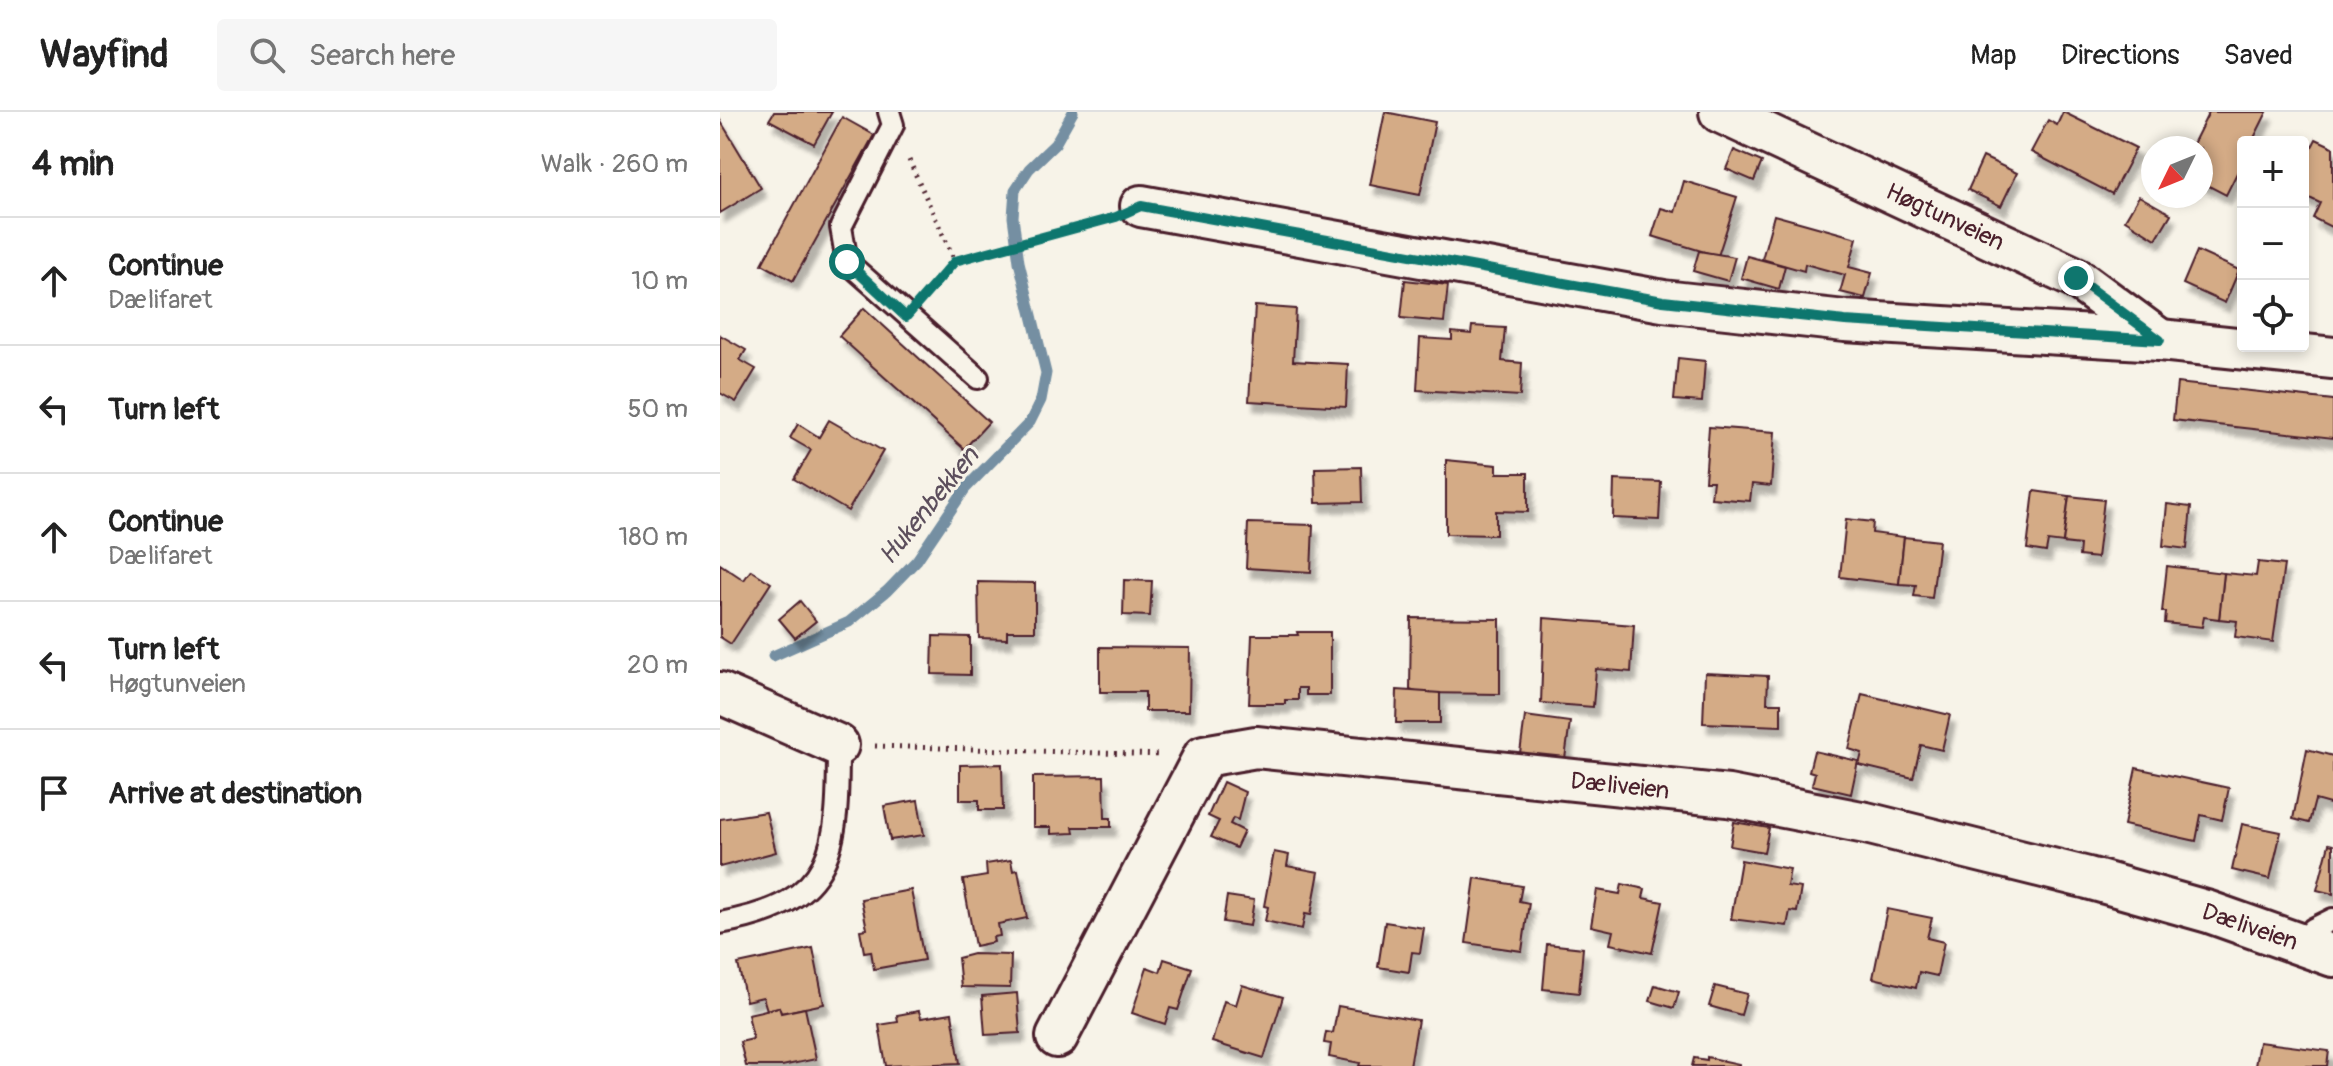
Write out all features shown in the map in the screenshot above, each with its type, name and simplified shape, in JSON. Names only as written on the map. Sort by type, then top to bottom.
[{"type":"street","name":"Høgtunveien","points":[[1720,112],[2076,278],[2160,340]]},
{"type":"street","points":[[1141,206],[1663,301],[1845,321],[2160,340],[2333,358]]},
{"type":"street","points":[[720,693],[838,745]]},
{"type":"street","name":"Dæliveien","points":[[1204,756],[1256,747],[1728,796],[1866,823],[2088,878],[2209,912],[2317,950]]},
{"type":"street","points":[[1057,1037],[1204,756]]},
{"type":"lane","points":[[891,119],[841,227],[847,262],[978,378]]},
{"type":"lane","points":[[720,923],[745,919],[807,890],[830,853],[838,819],[838,745]]},
{"type":"lane","points":[[2317,950],[2313,929],[2333,919]]},
{"type":"path","points":[[891,119],[955,261]]},
{"type":"path","points":[[906,317],[955,261],[1116,217],[1141,206]]},
{"type":"path","points":[[838,745],[1204,756]]},
{"type":"building","points":[[774,112],[832,112],[814,144],[769,120]]},
{"type":"building","points":[[1385,112],[1435,122],[1420,195],[1370,185]]},
{"type":"building","points":[[2063,112],[2136,148],[2112,194],[2031,152],[2048,120],[2057,125]]},
{"type":"building","points":[[2209,112],[2267,112],[2255,136],[2237,136],[2237,173],[2226,195],[2213,188],[2213,136],[2197,136]]},
{"type":"building","points":[[842,117],[874,135],[793,281],[762,264]]},
{"type":"building","points":[[720,120],[761,188],[720,213]]},
{"type":"building","points":[[2316,139],[2333,147],[2333,228],[2313,218],[2320,203],[2309,198],[2309,152]]},
{"type":"building","points":[[1734,150],[1762,162],[1754,181],[1726,169]]},
{"type":"building","points":[[1983,157],[2017,173],[2001,206],[1968,190]]},
{"type":"building","points":[[1684,181],[1737,197],[1718,256],[1652,236],[1661,208],[1675,212]]},
{"type":"building","points":[[2139,196],[2141,208],[2160,208],[2171,214],[2156,239],[2125,220]]},
{"type":"building","points":[[1774,215],[1857,238],[1849,267],[1872,273],[1865,298],[1840,292],[1845,275],[1805,264],[1804,271],[1762,259]]},
{"type":"building","points":[[1699,251],[1735,257],[1728,281],[1693,271]]},
{"type":"building","points":[[2197,251],[2237,269],[2225,303],[2183,284]]},
{"type":"building","points":[[1747,256],[1785,266],[1779,289],[1741,278]]},
{"type":"building","points":[[1405,280],[1448,285],[1444,322],[1401,318]]},
{"type":"building","points":[[1255,306],[1296,309],[1293,361],[1348,364],[1346,407],[1249,401]]},
{"type":"building","points":[[864,308],[989,422],[964,449],[839,336]]},
{"type":"building","points":[[1472,326],[1505,328],[1502,361],[1522,363],[1520,396],[1417,390],[1420,338],[1452,340],[1452,332],[1471,334]]},
{"type":"building","points":[[720,335],[746,350],[740,360],[756,369],[736,402],[720,393]]},
{"type":"building","points":[[1678,358],[1705,361],[1702,402],[1674,400]]},
{"type":"building","points":[[2177,383],[2333,400],[2333,438],[2173,420]]},
{"type":"building","points":[[829,420],[883,451],[848,511],[794,479],[811,450],[790,438],[798,424],[819,437]]},
{"type":"building","points":[[1709,427],[1775,432],[1771,486],[1752,484],[1750,501],[1711,498],[1713,481],[1705,481]]},
{"type":"building","points":[[1446,460],[1497,465],[1497,473],[1528,473],[1528,512],[1496,511],[1496,535],[1446,534]]},
{"type":"building","points":[[1361,467],[1362,502],[1316,503],[1315,468]]},
{"type":"building","points":[[1614,480],[1661,482],[1659,520],[1613,518]]},
{"type":"building","points":[[2034,491],[2069,496],[2063,543],[2048,541],[2046,552],[2027,549]]},
{"type":"building","points":[[2069,496],[2104,500],[2097,558],[2079,556],[2080,545],[2063,543]]},
{"type":"building","points":[[2167,504],[2191,507],[2187,549],[2163,546]]},
{"type":"building","points":[[1846,519],[1873,522],[1872,533],[1904,537],[1899,584],[1840,577]]},
{"type":"building","points":[[1248,523],[1313,525],[1311,572],[1246,568]]},
{"type":"building","points":[[1904,537],[1939,541],[1932,598],[1914,596],[1916,585],[1899,584]]},
{"type":"building","points":[[2258,562],[2284,565],[2273,642],[2235,637],[2237,621],[2219,619],[2224,573],[2256,576]]},
{"type":"building","points":[[720,564],[744,580],[751,570],[771,583],[731,644],[720,637]]},
{"type":"building","points":[[2167,566],[2224,573],[2219,619],[2204,617],[2202,627],[2165,623],[2166,612],[2162,612]]},
{"type":"building","points":[[1124,580],[1152,581],[1150,616],[1123,615]]},
{"type":"building","points":[[978,582],[1035,583],[1035,631],[1007,631],[1007,639],[979,638]]},
{"type":"building","points":[[800,601],[816,621],[795,638],[779,619]]},
{"type":"building","points":[[1411,618],[1500,619],[1500,694],[1419,693],[1410,690]]},
{"type":"building","points":[[1544,618],[1634,625],[1631,672],[1596,669],[1593,707],[1541,703]]},
{"type":"building","points":[[1297,632],[1330,632],[1330,695],[1306,695],[1306,688],[1298,688],[1298,700],[1285,700],[1285,704],[1249,704],[1252,635],[1298,635]]},
{"type":"building","points":[[933,636],[970,637],[970,675],[932,674]]},
{"type":"building","points":[[1100,647],[1190,648],[1189,711],[1145,711],[1145,692],[1100,692]]},
{"type":"building","points":[[1705,673],[1768,676],[1767,703],[1781,703],[1781,726],[1703,723]]},
{"type":"building","points":[[1397,690],[1440,693],[1440,723],[1396,723]]},
{"type":"building","points":[[1862,694],[1950,715],[1942,750],[1921,745],[1913,778],[1859,765],[1862,753],[1849,749]]},
{"type":"building","points":[[1525,716],[1570,722],[1565,759],[1520,753]]},
{"type":"building","points":[[2307,749],[2333,756],[2333,805],[2315,800],[2309,823],[2293,819]]},
{"type":"building","points":[[1814,751],[1858,761],[1851,794],[1812,785],[1815,773],[1809,771]]},
{"type":"building","points":[[1002,764],[1003,810],[979,810],[979,800],[960,800],[960,765]]},
{"type":"building","points":[[2136,768],[2229,788],[2222,820],[2201,815],[2196,841],[2124,825]]},
{"type":"building","points":[[1104,776],[1105,818],[1111,818],[1111,827],[1073,827],[1074,833],[1051,834],[1051,827],[1033,827],[1033,777]]},
{"type":"building","points":[[1223,782],[1245,792],[1238,820],[1233,818],[1230,824],[1244,831],[1236,848],[1211,837],[1219,821],[1208,816]]},
{"type":"building","points":[[918,800],[924,835],[890,840],[884,806]]},
{"type":"building","points":[[766,812],[776,852],[720,867],[720,819]]},
{"type":"building","points":[[1734,822],[1769,828],[1764,852],[1730,846]]},
{"type":"building","points":[[2242,824],[2281,832],[2270,879],[2232,870]]},
{"type":"building","points":[[2329,844],[2333,845],[2333,894],[2317,890]]},
{"type":"building","points":[[1274,852],[1289,855],[1287,866],[1319,872],[1311,915],[1305,914],[1302,929],[1265,921],[1268,907],[1264,906]]},
{"type":"building","points":[[1011,860],[1013,871],[1018,870],[1027,918],[998,924],[1000,936],[993,937],[994,942],[975,946],[963,880],[987,876],[986,864]]},
{"type":"building","points":[[1741,860],[1790,869],[1787,886],[1801,888],[1797,912],[1790,911],[1787,926],[1731,919]]},
{"type":"building","points":[[1475,878],[1522,886],[1519,901],[1529,903],[1522,951],[1466,943]]},
{"type":"building","points":[[1622,884],[1645,889],[1643,898],[1663,902],[1652,953],[1610,944],[1613,931],[1591,926],[1597,890],[1620,894]]},
{"type":"building","points":[[911,890],[924,960],[874,969],[871,951],[864,952],[860,930],[867,929],[861,899]]},
{"type":"building","points":[[1227,896],[1254,900],[1250,926],[1223,922]]},
{"type":"building","points":[[1887,909],[1932,918],[1927,938],[1944,942],[1937,976],[1919,972],[1916,988],[1873,978]]},
{"type":"building","points":[[1385,922],[1424,928],[1420,953],[1412,952],[1409,972],[1378,967]]},
{"type":"building","points":[[1547,944],[1583,948],[1579,993],[1543,989]]},
{"type":"building","points":[[813,948],[824,1004],[781,1013],[779,1007],[767,1010],[763,997],[746,1001],[738,964]]},
{"type":"building","points":[[973,954],[1011,955],[1010,988],[961,987],[958,958]]},
{"type":"building","points":[[1164,959],[1192,968],[1178,1010],[1170,1008],[1165,1024],[1132,1013],[1147,967],[1160,972]]},
{"type":"building","points":[[1242,985],[1283,997],[1264,1058],[1212,1042],[1224,1001],[1236,1005]]},
{"type":"building","points":[[1655,985],[1679,992],[1674,1008],[1650,1001]]},
{"type":"building","points":[[1715,986],[1747,994],[1741,1015],[1709,1006]]},
{"type":"building","points":[[1017,993],[1020,1033],[985,1035],[982,996]]},
{"type":"building","points":[[1338,1006],[1418,1020],[1410,1066],[1359,1066],[1360,1063],[1329,1057],[1331,1044],[1324,1043],[1326,1032],[1333,1033]]},
{"type":"building","points":[[779,1007],[781,1013],[805,1008],[816,1059],[782,1066],[746,1066],[740,1042],[753,1039],[748,1014]]},
{"type":"building","points":[[919,1011],[921,1018],[952,1013],[960,1063],[886,1066],[879,1025],[898,1022],[897,1015]]},
{"type":"building","points":[[2259,1042],[2329,1051],[2327,1066],[2255,1066]]},
{"type":"building","points":[[1707,1057],[1739,1066],[1692,1066],[1694,1058],[1707,1060]]},
{"type":"waterway","name":"Hukenbekken","points":[[773,656],[849,622],[887,591],[917,560],[965,489],[1030,422],[1041,400],[1046,373],[1019,262],[1013,217],[1015,190],[1029,169],[1055,144],[1073,112]]},
{"type":"route","points":[[847,262],[906,317],[955,261],[1077,225],[1116,217],[1141,206],[1663,301],[1845,321],[2160,340],[2076,278]]}]
